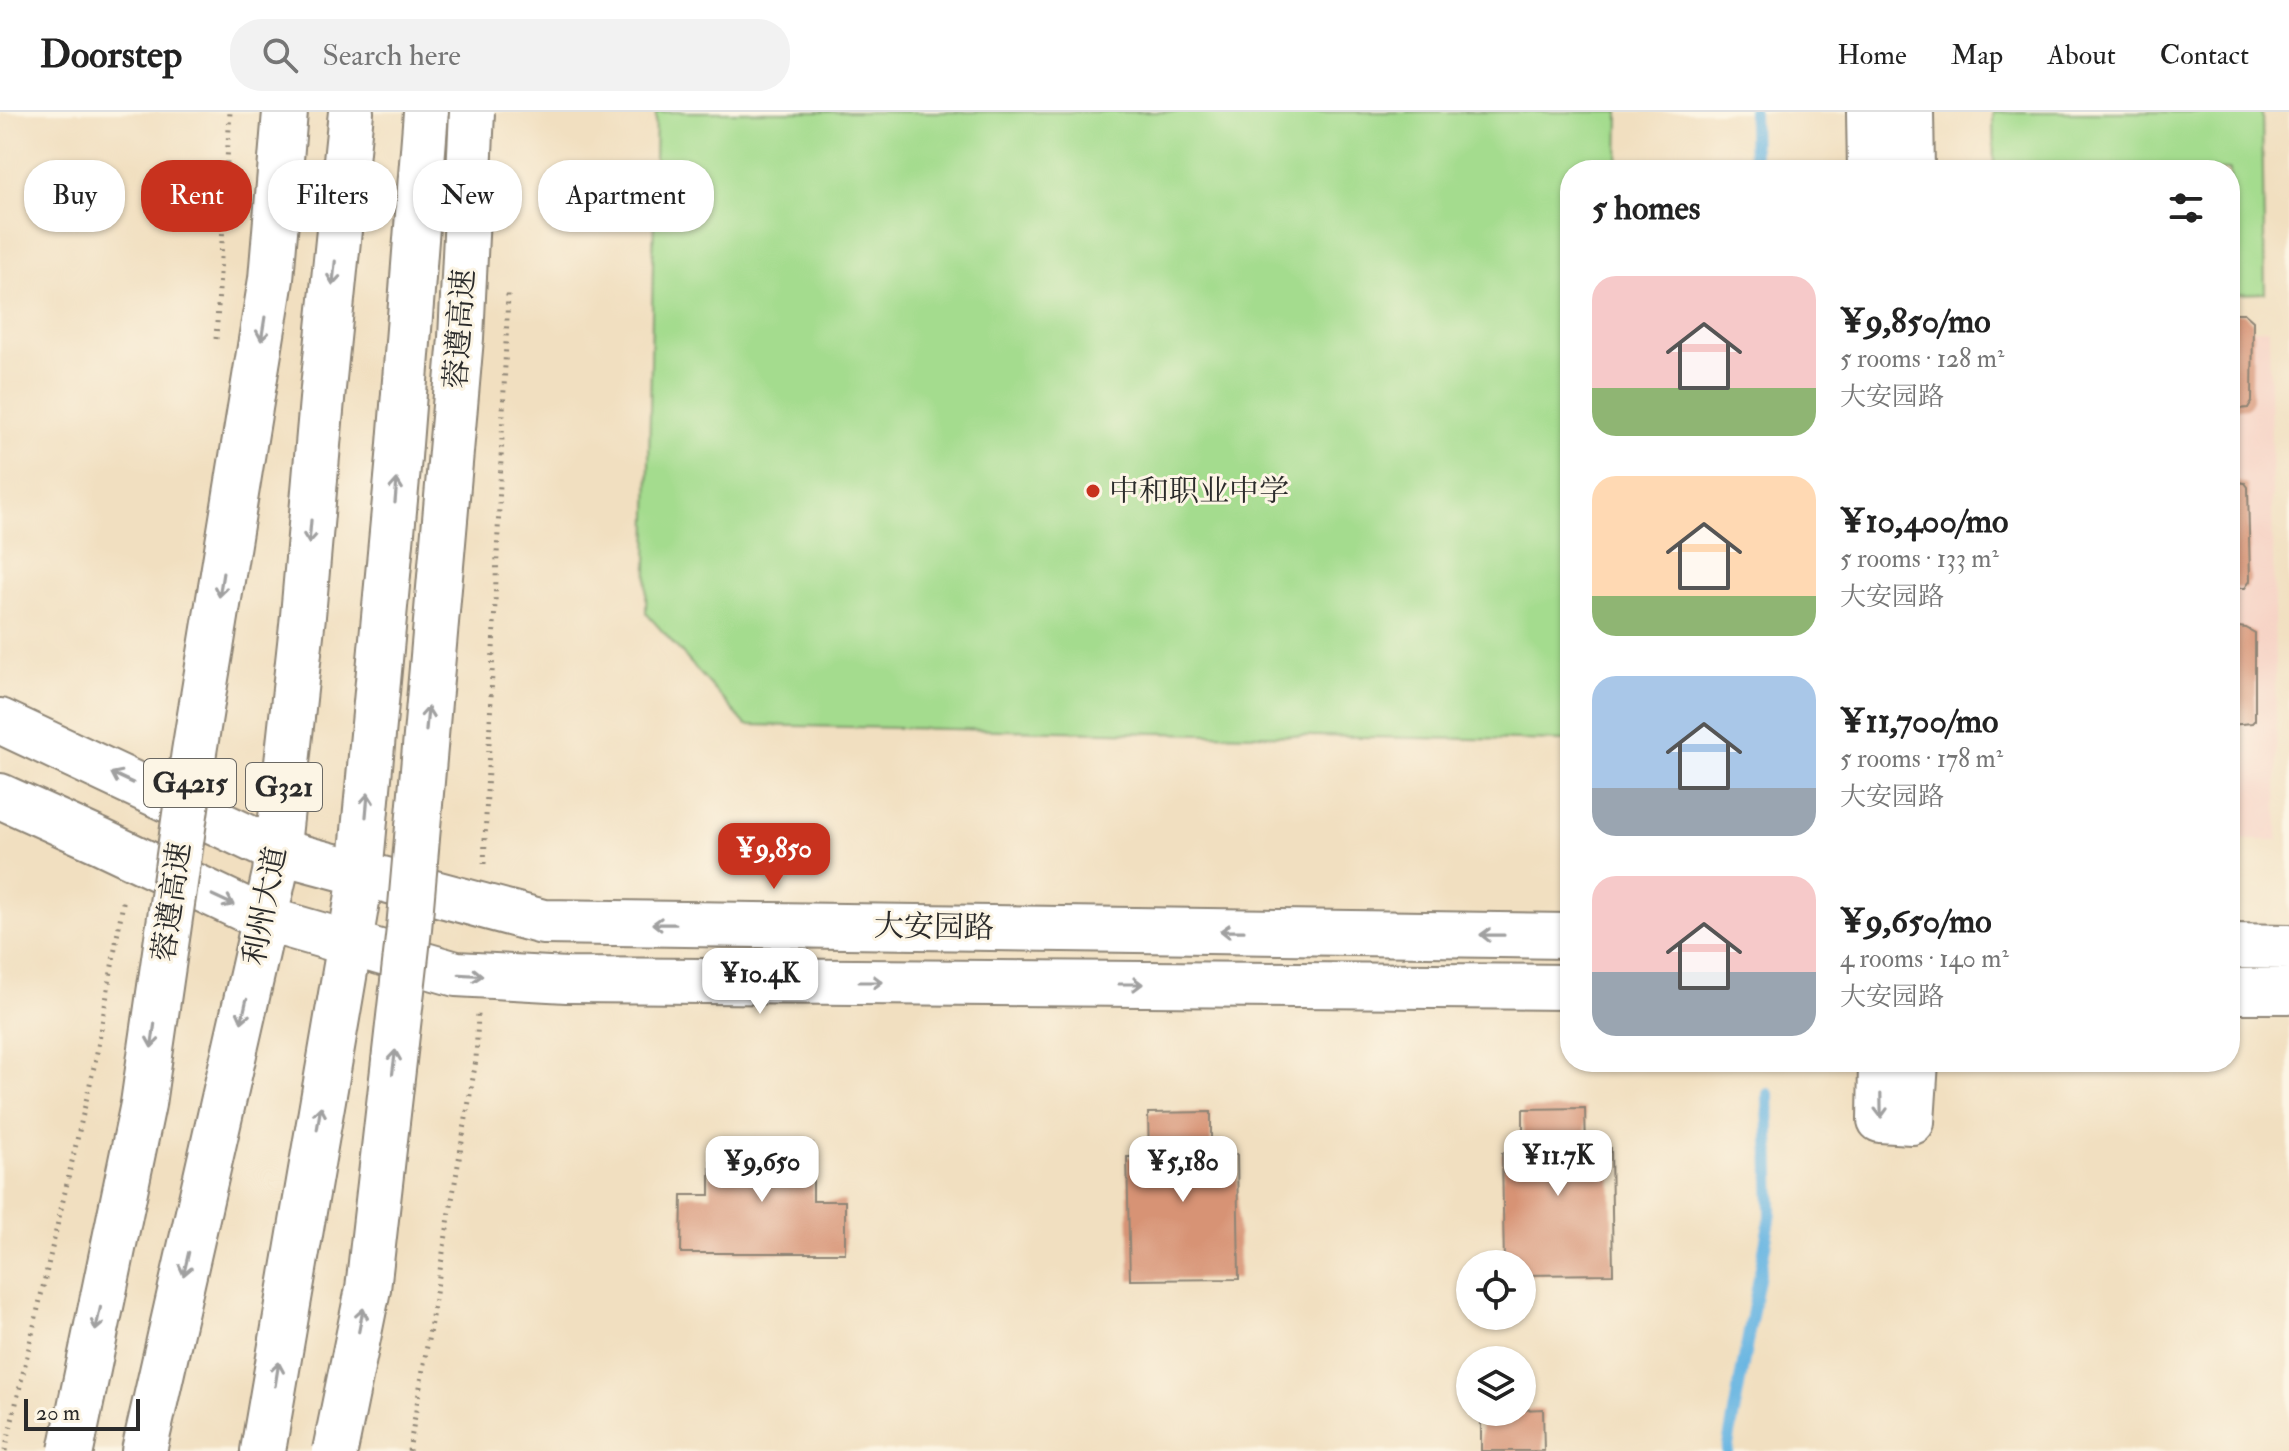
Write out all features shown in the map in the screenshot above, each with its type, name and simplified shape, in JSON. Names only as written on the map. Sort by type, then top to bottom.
[{"type":"main road","name":"蓉遵高速","points":[[71,1451],[143,1104],[194,752],[271,279],[285,112]]},
{"type":"main road","name":"利州大道","points":[[144,1451],[275,873],[351,112]]},
{"type":"main road","name":"G321","points":[[263,1451],[360,874],[399,457],[426,112]]},
{"type":"main road","name":"蓉遵高速","points":[[335,1451],[368,1289],[409,929],[461,338],[472,112]]},
{"type":"main road","points":[[1869,112],[1870,160]]},
{"type":"main road","points":[[1911,112],[1912,160]]},
{"type":"main road","name":"大安园路","points":[[0,721],[277,851],[543,922],[1560,936]]},
{"type":"main road","points":[[0,796],[265,919],[456,974],[567,980],[1560,987]]},
{"type":"main road","points":[[2240,946],[2289,947]]},
{"type":"main road","points":[[2240,991],[2289,991]]},
{"type":"main road","points":[[1881,1072],[1880,1120],[1912,1122],[1915,1072]]},
{"type":"path","points":[[482,906],[509,290]]},
{"type":"path","points":[[409,1451],[476,1060],[480,976]]},
{"type":"shaded area","points":[[2240,329],[2269,329],[2278,840],[2240,840]]},
{"type":"green space","name":"中和职业中学","points":[[656,112],[1619,112],[1618,160],[1560,160],[1560,741],[746,725],[646,613],[654,232],[714,232],[714,160],[655,160]]},
{"type":"green space","points":[[1993,112],[2262,112],[2265,293],[2240,294],[2240,160],[1994,160]]},
{"type":"building","points":[[2240,313],[2253,321],[2252,401],[2248,408],[2240,409]]},
{"type":"building","points":[[2240,482],[2248,487],[2250,581],[2245,588],[2240,588]]},
{"type":"building","points":[[2240,627],[2255,633],[2255,720],[2240,724]]},
{"type":"building","points":[[1585,1108],[1586,1149],[1611,1148],[1613,1274],[1536,1275],[1536,1250],[1504,1250],[1502,1153],[1523,1153],[1523,1109]]},
{"type":"building","points":[[1211,1112],[1211,1154],[1237,1154],[1239,1279],[1130,1280],[1127,1157],[1149,1157],[1148,1113]]},
{"type":"building","points":[[710,1143],[813,1143],[813,1201],[845,1201],[845,1253],[681,1253],[682,1195],[710,1195]]},
{"type":"building","points":[[1536,1409],[1543,1409],[1544,1451],[1481,1451],[1481,1426],[1536,1426]]},
{"type":"waterway","points":[[1753,112],[1754,160]]},
{"type":"waterway","points":[[1727,1451],[1771,1213],[1768,1094]]},
{"type":"place","name":"中和职业中学","points":[[1093,491]]}]
